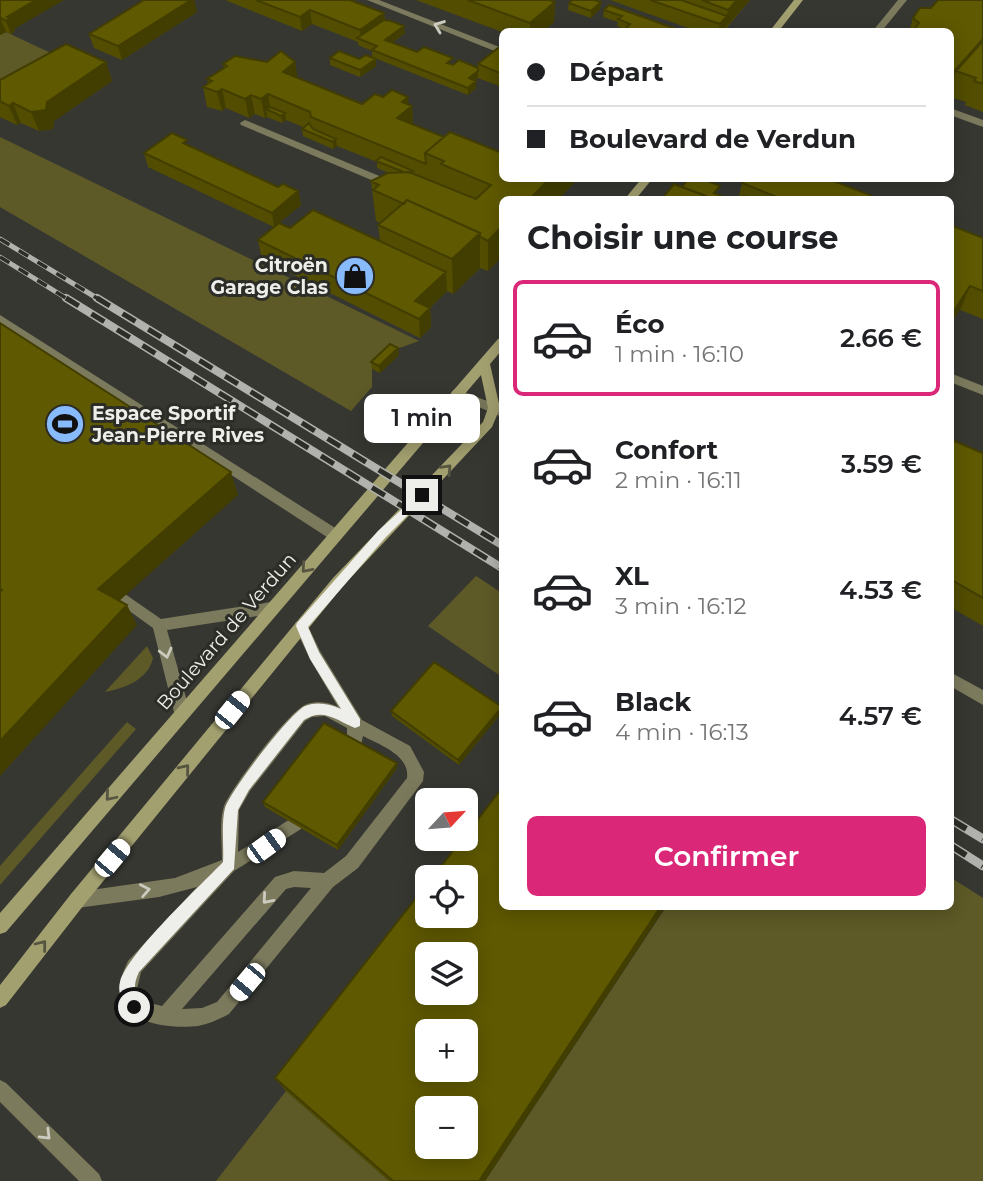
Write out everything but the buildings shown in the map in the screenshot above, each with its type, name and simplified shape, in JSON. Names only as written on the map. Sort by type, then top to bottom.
[{"type":"main road","points":[[775,28],[799,0]]},
{"type":"main road","points":[[632,196],[645,182]]},
{"type":"main road","name":"Boulevard de Verdun","points":[[0,926],[499,346]]},
{"type":"main road","points":[[0,999],[77,900],[301,626],[382,534],[488,424],[498,410],[484,363]]},
{"type":"street","points":[[371,0],[499,50]]},
{"type":"street","points":[[879,28],[903,0]]},
{"type":"street","points":[[954,113],[983,124]]},
{"type":"street","points":[[245,123],[408,192]]},
{"type":"street","points":[[0,318],[335,535]]},
{"type":"street","points":[[954,379],[983,391]]},
{"type":"street","points":[[457,393],[498,410]]},
{"type":"street","points":[[122,598],[159,625],[182,712]]},
{"type":"street","points":[[159,625],[271,608]]},
{"type":"street","points":[[301,626],[355,722],[355,745]]},
{"type":"street","points":[[954,680],[983,698]]},
{"type":"street","points":[[327,709],[405,751],[416,772],[415,780],[352,862],[327,881],[223,1009],[194,1019],[142,1012],[134,1007],[127,995],[127,983],[134,967],[229,864],[231,809],[244,786],[300,716],[309,710],[327,709]]},
{"type":"street","points":[[77,900],[134,893],[204,877],[266,846],[295,824]]},
{"type":"street","points":[[165,1015],[281,883],[294,878],[327,881]]},
{"type":"street","points":[[0,1089],[92,1181]]},
{"type":"shaded area","points":[[6,32],[72,63],[0,96],[0,35]]},
{"type":"shaded area","points":[[0,137],[419,341],[391,351],[372,369],[372,387],[351,411],[0,207]]},
{"type":"shaded area","points":[[476,576],[499,591],[499,675],[428,626]]},
{"type":"shaded area","points":[[147,646],[153,658],[146,672],[135,682],[105,692]]},
{"type":"shaded area","points":[[127,722],[136,729],[0,885],[0,866]]},
{"type":"shaded area","points":[[954,880],[983,898],[983,1181],[485,1181],[664,910],[954,910]]},
{"type":"shaded area","points":[[286,1091],[389,1181],[216,1181]]},
{"type":"railway","points":[[0,239],[100,300]]},
{"type":"railway","points":[[0,257],[69,300]]},
{"type":"railway","points":[[66,298],[499,566]]},
{"type":"railway","points":[[97,298],[499,543]]},
{"type":"railway","points":[[954,821],[983,839]]},
{"type":"railway","points":[[954,848],[983,866]]},
{"type":"place","name":"Citroën Garage Clas","points":[[355,276]]},
{"type":"place","name":"Espace Sportif Jean-Pierre Rives","points":[[65,424]]},
{"type":"route","points":[[134,1007],[127,995],[127,983],[134,967],[229,864],[231,809],[244,786],[300,716],[309,710],[327,709],[355,722],[301,626],[382,534],[422,495]]}]
